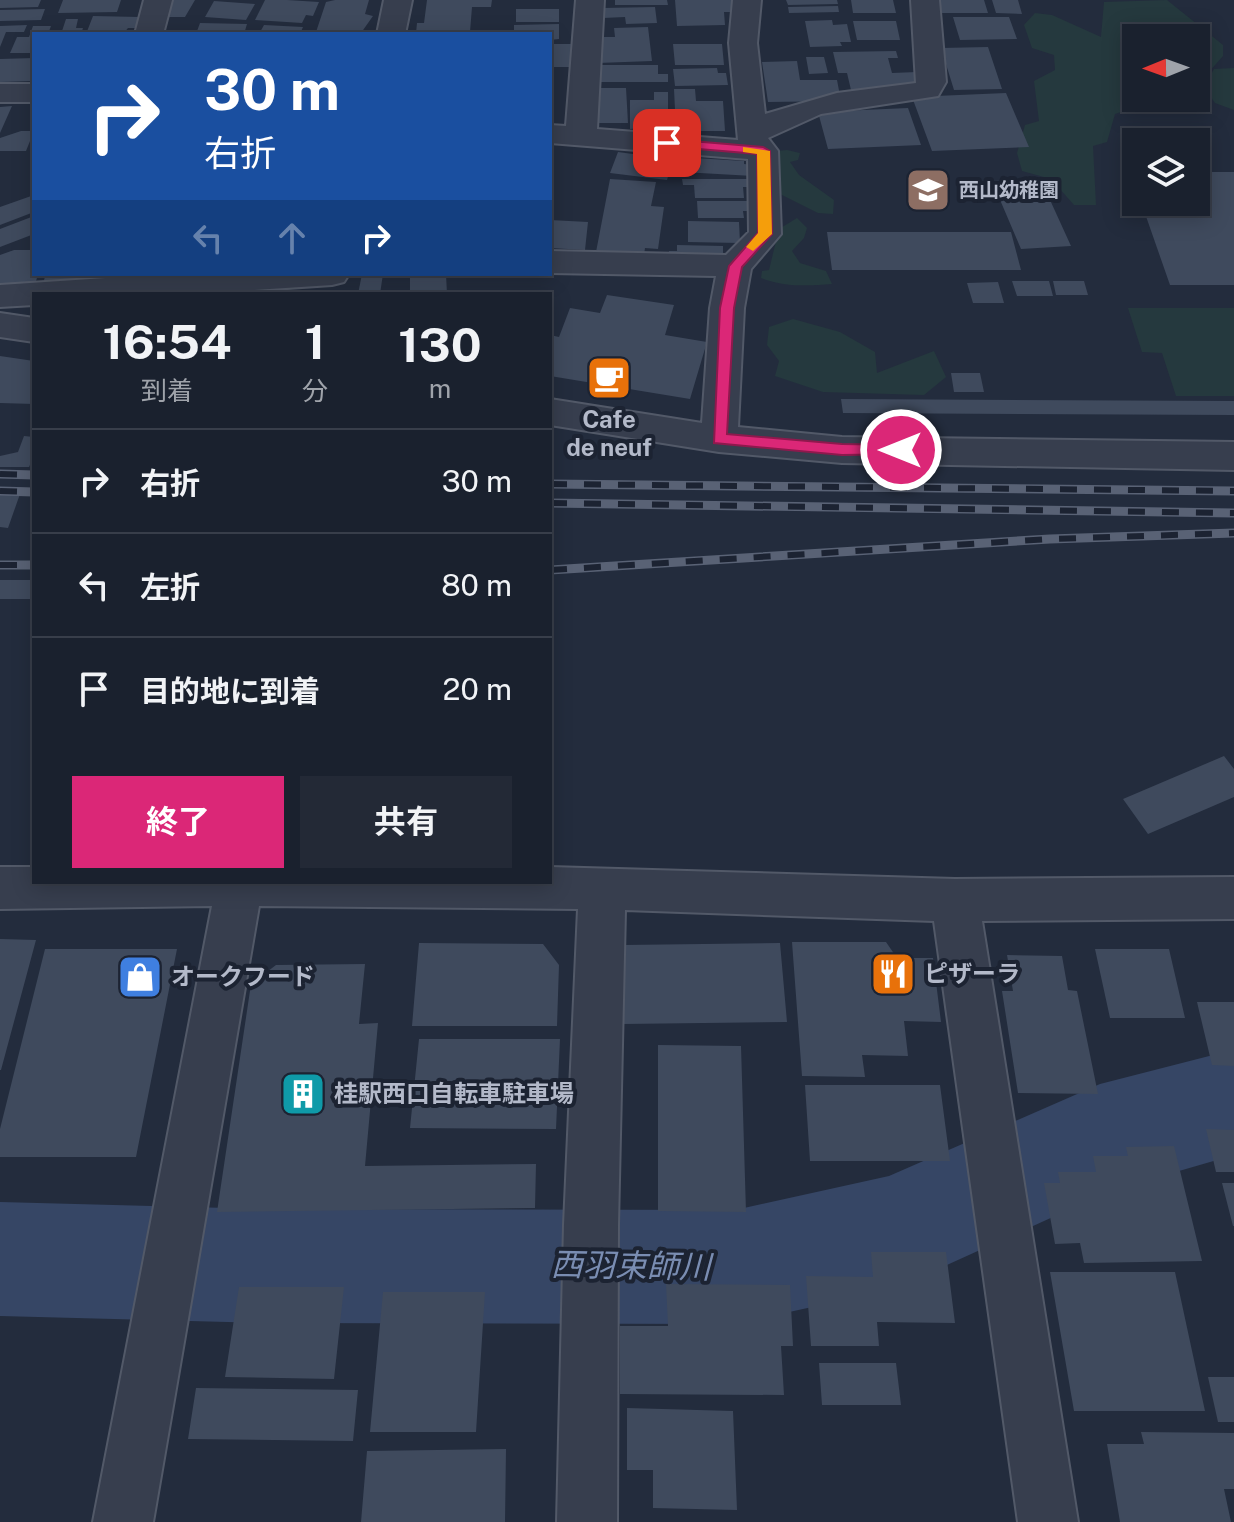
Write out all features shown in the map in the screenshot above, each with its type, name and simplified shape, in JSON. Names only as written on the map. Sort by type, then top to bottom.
[{"type":"street","points":[[150,32],[158,0]]},
{"type":"street","points":[[391,32],[398,0]]},
{"type":"street","points":[[581,136],[590,0]]},
{"type":"street","points":[[719,439],[727,308],[735,266],[765,234],[763,151],[754,142],[743,43],[747,0]]},
{"type":"street","points":[[754,142],[774,119],[805,109],[928,90],[931,82],[925,0]]},
{"type":"street","points":[[0,93],[32,93]]},
{"type":"street","points":[[552,134],[754,142]]},
{"type":"street","points":[[552,262],[735,266]]},
{"type":"street","points":[[34,292],[126,281],[273,276]]},
{"type":"street","points":[[0,296],[32,292]]},
{"type":"street","points":[[0,325],[32,330]]},
{"type":"street","points":[[552,412],[719,439],[842,450],[1234,456]]},
{"type":"street","points":[[123,1522],[239,885]]},
{"type":"street","points":[[0,888],[239,885],[602,888],[955,900],[1234,898]]},
{"type":"street","points":[[587,1522],[591,1225],[602,888]]},
{"type":"street","points":[[955,900],[1048,1522]]},
{"type":"green space","points":[[1167,0],[1197,24],[1122,24],[1122,112],[1115,114],[1107,142],[1093,146],[1096,205],[1074,205],[1051,179],[1022,171],[1017,153],[1025,125],[1039,121],[1034,81],[1055,70],[1054,55],[1032,48],[1024,25],[1035,13],[1052,15],[1101,37],[1104,2]]},
{"type":"green space","points":[[1210,35],[1223,45],[1223,56],[1210,71]]},
{"type":"green space","points":[[1234,68],[1234,110],[1215,103],[1210,96],[1210,76],[1214,69]]},
{"type":"green space","points":[[777,151],[800,153],[798,160],[790,162],[799,175],[834,200],[833,214],[818,213],[772,190]]},
{"type":"green space","points":[[797,218],[807,228],[804,238],[792,251],[800,263],[826,271],[832,284],[787,284],[761,278],[762,271],[769,270],[779,229]]},
{"type":"green space","points":[[1128,308],[1234,308],[1234,396],[1176,396],[1162,353],[1142,352]]},
{"type":"green space","points":[[793,319],[840,332],[875,352],[877,373],[934,351],[946,377],[924,395],[823,392],[775,376],[779,361],[767,345],[769,327]]},
{"type":"building","points":[[0,0],[41,0],[38,7],[0,8]]},
{"type":"building","points":[[63,0],[121,0],[117,12],[58,13]]},
{"type":"building","points":[[171,0],[195,0],[185,17],[165,17]]},
{"type":"building","points":[[265,0],[319,2],[313,16],[306,15],[302,23],[255,20]]},
{"type":"building","points":[[369,0],[365,14],[373,16],[362,32],[316,32],[326,2]]},
{"type":"building","points":[[427,0],[492,0],[491,7],[472,7],[470,32],[416,32],[417,23],[424,23]]},
{"type":"building","points":[[615,0],[667,0],[668,5],[615,5]]},
{"type":"building","points":[[675,0],[733,0],[734,12],[724,12],[725,25],[677,26]]},
{"type":"building","points":[[786,0],[837,0],[838,4],[788,5]]},
{"type":"building","points":[[851,0],[893,0],[896,13],[853,13]]},
{"type":"building","points":[[934,0],[984,0],[988,13],[938,13]]},
{"type":"building","points":[[992,0],[1018,0],[1022,14],[996,13]]},
{"type":"building","points":[[214,1],[255,4],[246,20],[205,17]]},
{"type":"building","points":[[838,6],[839,12],[789,13],[788,7]]},
{"type":"building","points":[[655,7],[657,23],[626,24],[625,17],[603,18],[603,8]]},
{"type":"building","points":[[45,9],[41,20],[0,21],[0,10]]},
{"type":"building","points":[[516,9],[559,9],[559,22],[516,22]]},
{"type":"building","points":[[93,16],[140,17],[136,28],[128,28],[125,32],[87,32]]},
{"type":"building","points":[[953,17],[1009,17],[1017,39],[960,40]]},
{"type":"building","points":[[66,19],[78,19],[76,28],[83,28],[82,32],[62,32]]},
{"type":"building","points":[[832,20],[833,25],[847,24],[851,42],[840,42],[842,46],[810,47],[805,21]]},
{"type":"building","points":[[853,21],[896,21],[900,40],[857,40]]},
{"type":"building","points":[[200,23],[247,24],[245,32],[197,32]]},
{"type":"building","points":[[559,24],[559,39],[552,40],[552,32],[514,32],[514,25]]},
{"type":"building","points":[[27,25],[24,32],[6,32],[0,47],[0,26]]},
{"type":"building","points":[[264,25],[303,27],[301,32],[260,32]]},
{"type":"building","points":[[33,26],[51,26],[49,32],[32,32],[32,53],[10,53],[17,37],[29,37]]},
{"type":"building","points":[[648,27],[652,61],[598,63],[596,37],[615,37],[614,28]]},
{"type":"building","points":[[552,44],[571,44],[570,67],[552,67]]},
{"type":"building","points":[[673,44],[722,44],[724,65],[675,65]]},
{"type":"building","points":[[988,47],[1002,89],[954,90],[941,48]]},
{"type":"building","points":[[896,51],[898,58],[888,58],[892,73],[917,72],[920,83],[889,86],[890,89],[851,90],[847,73],[838,73],[833,52]]},
{"type":"building","points":[[806,57],[824,57],[828,73],[809,74]]},
{"type":"building","points":[[32,58],[32,81],[0,82],[0,59]]},
{"type":"building","points":[[797,61],[800,80],[837,80],[841,101],[768,102],[762,62]]},
{"type":"building","points":[[600,65],[658,65],[658,74],[668,74],[668,82],[600,82]]},
{"type":"building","points":[[717,68],[718,73],[726,73],[728,85],[675,86],[673,69]]},
{"type":"building","points":[[592,88],[626,88],[628,123],[593,123]]},
{"type":"building","points":[[674,89],[695,89],[696,101],[723,101],[725,131],[676,131]]},
{"type":"building","points":[[654,92],[668,92],[668,126],[630,129],[630,100],[654,100]]},
{"type":"building","points":[[1006,93],[1029,147],[932,151],[912,97]]},
{"type":"building","points":[[12,106],[0,133],[0,107]]},
{"type":"building","points":[[908,108],[921,145],[828,149],[818,112]]},
{"type":"building","points":[[32,131],[26,151],[0,151],[0,138]]},
{"type":"building","points":[[642,149],[675,153],[667,180],[610,173],[618,152],[640,155]]},
{"type":"building","points":[[695,158],[744,161],[744,164],[754,165],[753,176],[682,172],[683,166],[694,167]]},
{"type":"building","points":[[1210,172],[1234,172],[1234,285],[1170,285],[1146,216],[1210,216]]},
{"type":"building","points":[[1040,178],[1071,246],[1021,249],[992,181]]},
{"type":"building","points":[[610,179],[656,182],[651,206],[664,207],[658,249],[645,248],[644,255],[596,252]]},
{"type":"building","points":[[682,179],[749,179],[750,187],[743,187],[744,198],[695,198],[694,185],[683,185]]},
{"type":"building","points":[[32,196],[32,213],[0,225],[0,207]]},
{"type":"building","points":[[697,201],[750,201],[751,211],[743,211],[744,218],[698,218]]},
{"type":"building","points":[[32,217],[32,235],[0,247],[0,229]]},
{"type":"building","points":[[552,220],[588,222],[585,250],[552,248]]},
{"type":"building","points":[[688,221],[739,222],[740,243],[688,242]]},
{"type":"building","points":[[827,232],[1011,232],[1021,270],[832,270]]},
{"type":"building","points":[[677,245],[723,246],[723,259],[669,258],[669,251],[677,251]]},
{"type":"building","points":[[14,250],[32,250],[32,276],[37,276],[35,285],[0,289],[0,255]]},
{"type":"building","points":[[45,276],[110,276],[109,281],[43,283]]},
{"type":"building","points":[[362,276],[383,276],[380,292],[358,292]]},
{"type":"building","points":[[410,276],[446,276],[447,292],[410,292]]},
{"type":"building","points":[[1012,281],[1049,281],[1053,296],[1017,296]]},
{"type":"building","points":[[1053,281],[1084,281],[1088,295],[1056,295]]},
{"type":"building","points":[[998,282],[1004,303],[973,303],[967,283]]},
{"type":"building","points":[[607,295],[674,305],[665,335],[707,342],[690,399],[552,376],[552,335],[559,337],[570,308],[600,313]]},
{"type":"building","points":[[0,356],[32,361],[32,404],[0,403]]},
{"type":"building","points":[[951,373],[980,373],[984,392],[954,392]]},
{"type":"building","points":[[841,399],[1234,401],[1234,415],[843,413]]},
{"type":"building","points":[[24,436],[32,437],[29,467],[0,467],[0,456],[18,452]]},
{"type":"building","points":[[0,494],[20,494],[8,528],[0,527]]},
{"type":"building","points":[[0,580],[32,580],[32,599],[0,599]]},
{"type":"building","points":[[1224,756],[1234,769],[1234,797],[1148,834],[1123,799]]},
{"type":"building","points":[[0,939],[36,940],[1,1070],[0,1070]]},
{"type":"building","points":[[792,942],[886,942],[897,958],[933,958],[941,1022],[904,1021],[908,1056],[862,1055],[865,1077],[802,1076]]},
{"type":"building","points":[[419,943],[543,944],[559,965],[557,1026],[412,1026]]},
{"type":"building","points":[[780,943],[787,1022],[623,1024],[623,945]]},
{"type":"building","points":[[45,949],[177,949],[136,1157],[0,1157],[0,1129]]},
{"type":"building","points":[[1095,949],[1169,949],[1185,1018],[1110,1018]]},
{"type":"building","points":[[1007,955],[1062,956],[1068,990],[1077,991],[1098,1094],[1018,1093],[1002,991],[1013,991]]},
{"type":"building","name":"桂駅西口自転車駐車場","points":[[365,964],[359,1024],[378,1023],[365,1166],[536,1164],[535,1208],[217,1212],[251,984],[276,965]]},
{"type":"building","points":[[1197,1002],[1234,1002],[1234,1066],[1212,1065]]},
{"type":"building","points":[[419,1039],[560,1039],[556,1129],[410,1128]]},
{"type":"building","points":[[658,1045],[741,1046],[746,1212],[658,1211]]},
{"type":"building","points":[[805,1085],[940,1085],[950,1161],[810,1161]]},
{"type":"building","points":[[1206,1129],[1234,1130],[1234,1172],[1216,1172]]},
{"type":"building","points":[[1174,1146],[1202,1261],[1084,1263],[1080,1243],[1055,1244],[1044,1183],[1060,1183],[1058,1172],[1096,1172],[1093,1156],[1128,1156],[1126,1147]]},
{"type":"building","points":[[1222,1183],[1234,1183],[1234,1226],[1233,1226]]},
{"type":"building","points":[[871,1252],[946,1252],[955,1323],[877,1322],[879,1346],[811,1346],[806,1276],[873,1277]]},
{"type":"building","points":[[1050,1272],[1175,1272],[1205,1411],[1074,1411]]},
{"type":"building","points":[[666,1284],[790,1285],[793,1346],[781,1346],[784,1395],[620,1394],[620,1326],[668,1326]]},
{"type":"building","points":[[239,1287],[344,1287],[334,1379],[225,1377]]},
{"type":"building","points":[[383,1292],[485,1292],[476,1432],[370,1432]]},
{"type":"building","points":[[819,1363],[896,1363],[901,1405],[822,1405]]},
{"type":"building","points":[[1208,1377],[1234,1377],[1234,1422],[1218,1422]]},
{"type":"building","points":[[196,1388],[358,1390],[353,1441],[188,1439]]},
{"type":"building","points":[[627,1408],[733,1411],[737,1510],[653,1508],[653,1470],[627,1470]]},
{"type":"building","points":[[1141,1432],[1234,1433],[1234,1489],[1224,1489],[1231,1522],[1120,1522],[1107,1444],[1144,1444]]},
{"type":"building","points":[[506,1449],[505,1522],[361,1522],[367,1451]]},
{"type":"waterway","name":"西羽束師川","points":[[0,1259],[262,1266],[735,1267],[894,1232],[1100,1139],[1217,1107],[1234,1107]]},
{"type":"railway","points":[[0,474],[32,475]]},
{"type":"railway","points":[[552,484],[1234,491]]},
{"type":"railway","points":[[0,491],[32,492]]},
{"type":"railway","points":[[552,503],[1234,513]]},
{"type":"railway","points":[[552,570],[1050,539],[1234,533]]},
{"type":"railway","points":[[0,565],[32,565]]},
{"type":"slow traffic","points":[[748,149],[763,151],[765,234],[753,247]]},
{"type":"place","name":"西山幼稚園","points":[[928,190]]},
{"type":"place","name":"Cafe de neuf","points":[[609,378]]},
{"type":"place","name":"ピザーラ","points":[[893,974]]},
{"type":"place","name":"オークフード","points":[[140,977]]},
{"type":"place","name":"桂駅西口自転車駐車場","points":[[303,1094]]},
{"type":"route","points":[[667,143],[763,151],[765,234],[735,266],[727,308],[719,439],[842,450],[901,450]]}]
